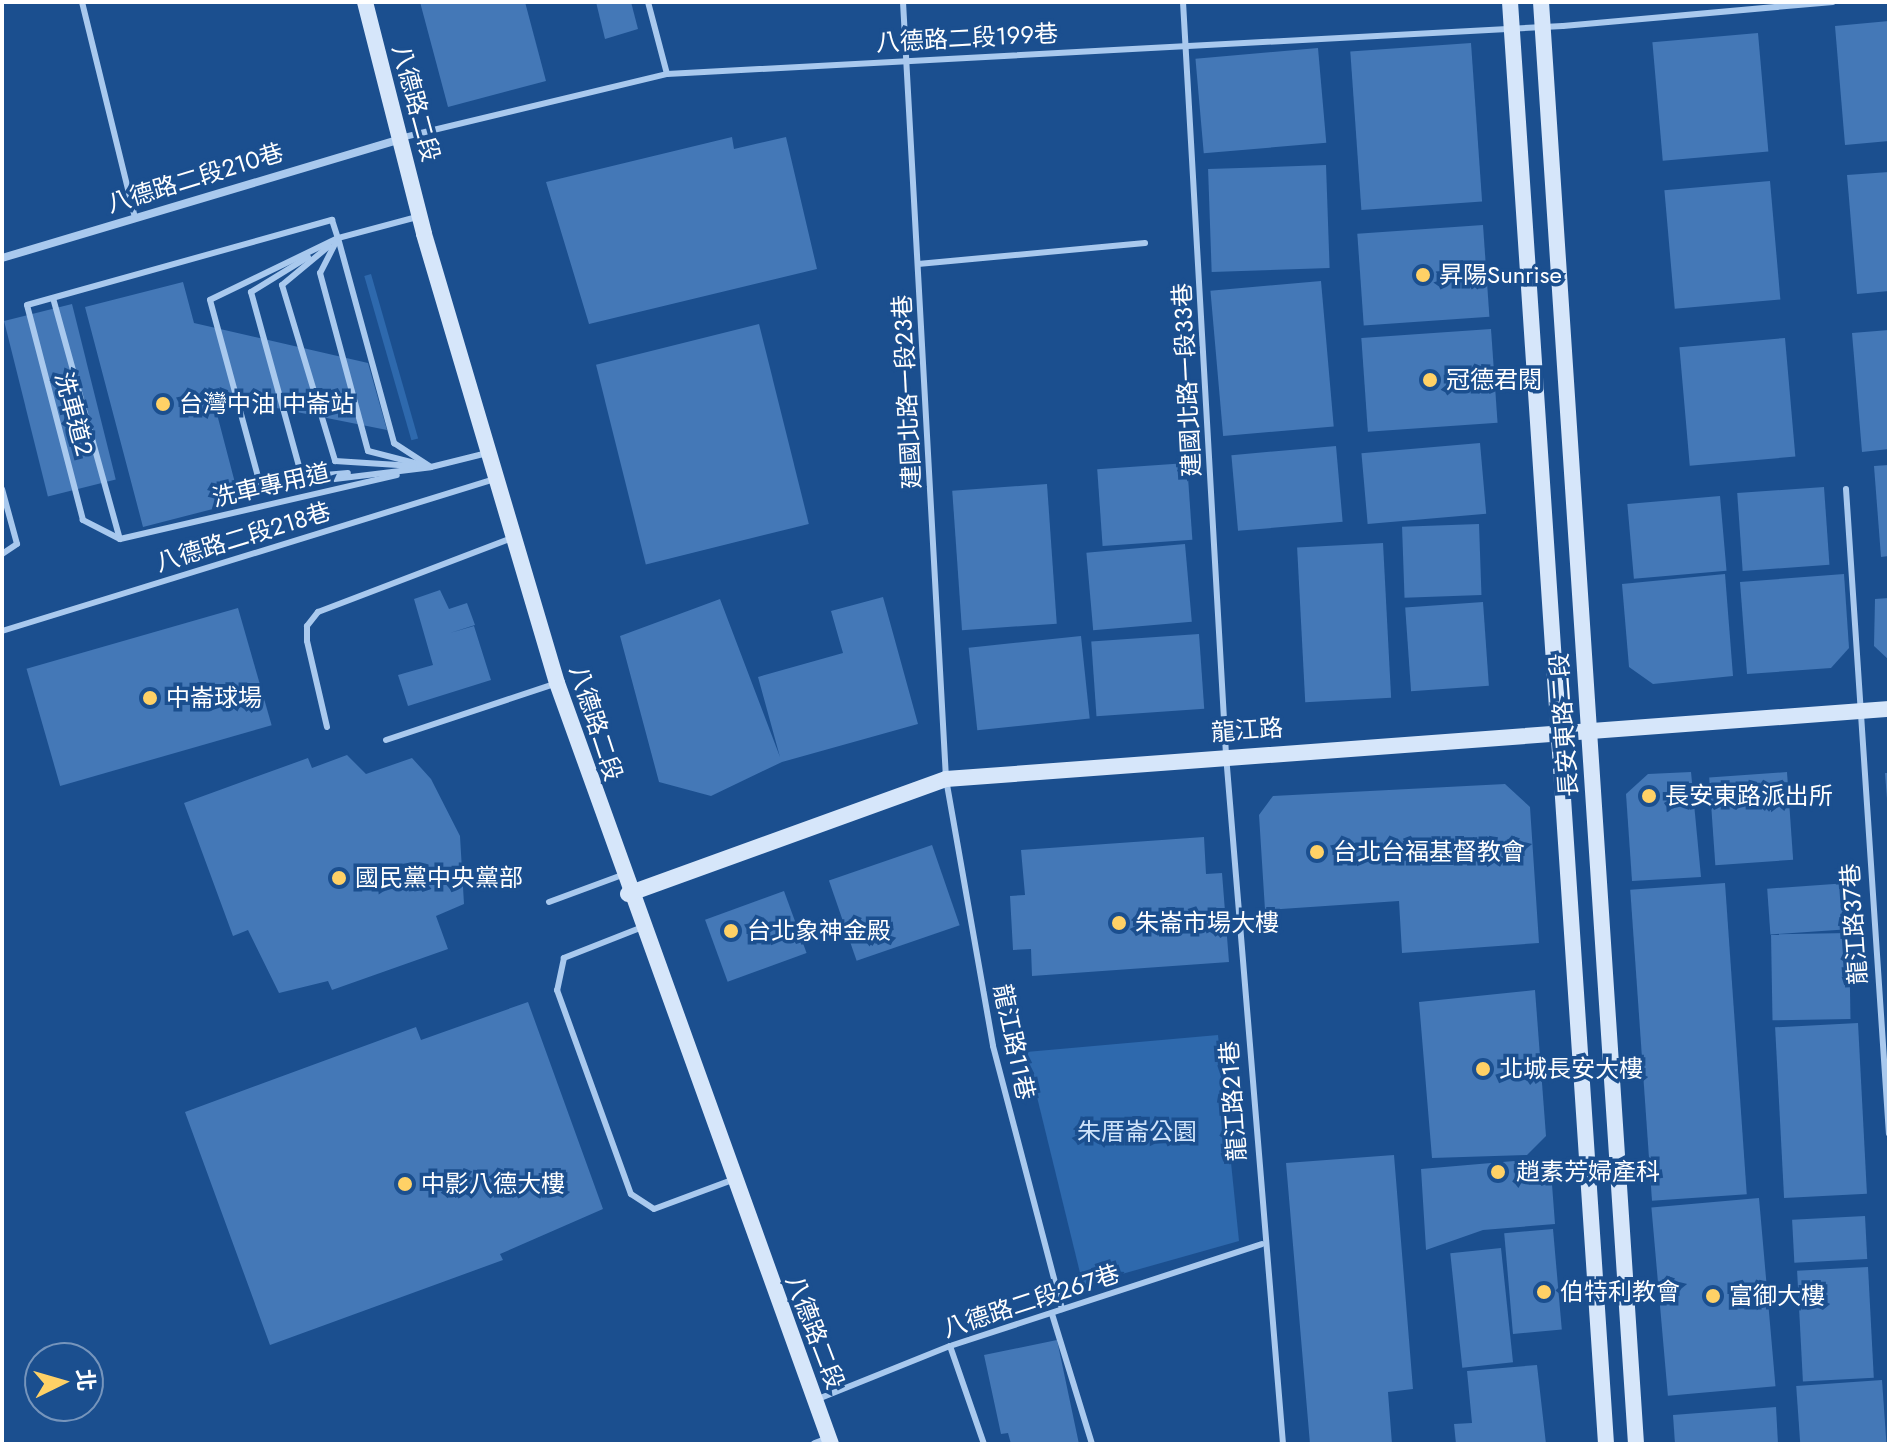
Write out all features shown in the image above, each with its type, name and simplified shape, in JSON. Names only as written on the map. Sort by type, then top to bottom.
[{"type":"street","name":"八德路二段","points":[[365,2],[420,216],[487,453],[557,683],[640,928],[815,1401],[825,1442]]},
{"type":"street","name":"長安東路二段","points":[[1510,2],[1606,1444]]},
{"type":"street","name":"長安東路二段","points":[[1541,2],[1636,1444]]},
{"type":"street","name":"八德路二段210巷","points":[[2,258],[400,138]]},
{"type":"street","name":"龍江路","points":[[628,894],[946,779],[1226,755],[1889,709]]},
{"type":"lane","points":[[82,2],[135,217]]},
{"type":"lane","points":[[648,2],[667,74]]},
{"type":"lane","name":"建國北路一段23巷","points":[[903,2],[946,779]]},
{"type":"lane","name":"建國北路一段33巷","points":[[1183,2],[1226,755]]},
{"type":"lane","name":"八德路二段199巷","points":[[400,138],[667,74],[1186,43],[1512,28],[1833,2]]},
{"type":"lane","points":[[420,216],[338,238],[210,300],[261,488],[431,467],[487,453]]},
{"type":"lane","points":[[120,539],[53,298],[332,220],[394,443],[431,467]]},
{"type":"lane","points":[[338,238],[282,285],[335,461],[431,467]]},
{"type":"lane","points":[[338,238],[320,273],[368,451],[431,467]]},
{"type":"lane","points":[[338,238],[251,292],[302,477],[431,467]]},
{"type":"lane","points":[[918,264],[1145,243]]},
{"type":"lane","name":"洗車道2","points":[[53,298],[27,305],[83,520],[120,539]]},
{"type":"lane","name":"洗車專用道","points":[[120,539],[431,467]]},
{"type":"lane","name":"八德路二段218巷","points":[[2,631],[495,479]]},
{"type":"lane","points":[[2,489],[17,544],[2,554]]},
{"type":"lane","name":"龍江路37巷","points":[[1846,489],[1856,712],[1889,1134]]},
{"type":"lane","points":[[327,727],[307,641],[318,612],[512,538]]},
{"type":"lane","points":[[386,740],[557,683]]},
{"type":"lane","name":"龍江路21巷","points":[[1226,755],[1262,1244],[1283,1444]]},
{"type":"lane","name":"龍江路11巷","points":[[946,779],[993,1046],[1062,1309]]},
{"type":"lane","points":[[549,902],[622,875]]},
{"type":"lane","points":[[640,928],[564,958],[557,990],[631,1194],[654,1209],[732,1180]]},
{"type":"lane","name":"八德路二段267巷","points":[[815,1401],[950,1346],[1262,1244]]},
{"type":"lane","points":[[1052,1314],[1092,1444]]},
{"type":"lane","points":[[950,1346],[984,1444]]},
{"type":"green space","points":[[371,274],[418,438],[411,440],[364,276]]},
{"type":"green space","name":"朱厝崙公園","points":[[1218,1035],[1239,1241],[1083,1285],[1026,1052]]},
{"type":"building","points":[[420,2],[525,2],[546,81],[448,107]]},
{"type":"building","points":[[596,2],[631,2],[638,29],[605,39]]},
{"type":"building","points":[[1889,21],[1889,141],[1845,145],[1835,26]]},
{"type":"building","points":[[1758,33],[1768,152],[1663,161],[1652,42]]},
{"type":"building","points":[[1471,43],[1482,202],[1361,210],[1350,51]]},
{"type":"building","points":[[1318,48],[1326,143],[1204,153],[1195,59]]},
{"type":"building","points":[[732,137],[734,149],[786,137],[817,269],[589,324],[546,182]]},
{"type":"building","points":[[1326,165],[1330,268],[1212,272],[1208,169]]},
{"type":"building","points":[[1889,172],[1889,291],[1857,294],[1847,175]]},
{"type":"building","points":[[1770,181],[1780,300],[1675,309],[1664,190]]},
{"type":"building","name":"昇陽Sunrise","points":[[1483,225],[1489,317],[1364,326],[1357,234]]},
{"type":"building","points":[[1321,281],[1334,426],[1223,436],[1210,291]]},
{"type":"building","name":"台灣中油 中崙站","points":[[183,282],[194,323],[368,363],[387,430],[212,395],[240,502],[143,527],[85,307]]},
{"type":"building","points":[[72,304],[116,480],[48,497],[4,321]]},
{"type":"building","points":[[759,324],[809,524],[646,565],[596,365]]},
{"type":"building","name":"冠德君閱","points":[[1491,329],[1498,423],[1368,432],[1361,338]]},
{"type":"building","points":[[1889,330],[1889,449],[1862,452],[1852,333]]},
{"type":"building","points":[[1785,338],[1795,457],[1690,466],[1679,347]]},
{"type":"building","points":[[1480,443],[1486,514],[1368,524],[1361,453]]},
{"type":"building","points":[[1336,446],[1343,522],[1238,531],[1231,455]]},
{"type":"building","points":[[1187,463],[1192,540],[1103,546],[1097,469]]},
{"type":"building","points":[[1889,465],[1889,556],[1881,557],[1874,466]]},
{"type":"building","points":[[1047,484],[1057,624],[962,630],[952,491]]},
{"type":"building","points":[[1824,487],[1829,565],[1743,571],[1737,493]]},
{"type":"building","points":[[1720,496],[1727,571],[1634,579],[1627,504]]},
{"type":"building","points":[[1479,524],[1481,595],[1405,598],[1402,527]]},
{"type":"building","points":[[1383,543],[1391,698],[1305,702],[1297,548]]},
{"type":"building","points":[[1185,544],[1192,622],[1093,630],[1086,553]]},
{"type":"building","points":[[1725,574],[1733,676],[1653,684],[1629,667],[1622,584]]},
{"type":"building","points":[[1844,574],[1849,648],[1831,668],[1747,674],[1740,582]]},
{"type":"building","points":[[440,590],[449,609],[467,603],[475,625],[450,633],[474,626],[491,680],[408,706],[398,675],[433,665],[414,599]]},
{"type":"building","points":[[883,597],[918,724],[782,762],[711,796],[659,782],[620,636],[720,599],[780,757],[758,677],[843,653],[831,611]]},
{"type":"building","points":[[1889,598],[1889,660],[1874,646],[1875,599]]},
{"type":"building","points":[[1483,602],[1489,686],[1411,691],[1405,607]]},
{"type":"building","name":"中崙球場","points":[[238,608],[272,725],[60,786],[27,669]]},
{"type":"building","points":[[1199,634],[1204,709],[1096,716],[1091,642]]},
{"type":"building","points":[[1081,636],[1090,719],[977,730],[969,648]]},
{"type":"building","name":"國民黨中央黨部","points":[[347,755],[366,774],[412,758],[431,779],[460,836],[464,904],[436,916],[448,949],[332,990],[328,981],[279,993],[248,930],[233,936],[184,803],[308,758],[312,768]]},
{"type":"building","points":[[1691,772],[1701,877],[1632,881],[1626,794],[1648,774]]},
{"type":"building","points":[[1787,772],[1793,860],[1715,865],[1709,777]]},
{"type":"building","points":[[1885,773],[1889,773],[1889,799],[1887,799]]},
{"type":"building","points":[[1505,784],[1530,807],[1539,943],[1402,953],[1399,901],[1265,910],[1259,815],[1273,796]]},
{"type":"building","name":"朱崙市場大樓","points":[[1204,837],[1206,874],[1222,873],[1229,962],[1032,976],[1031,949],[1013,950],[1010,896],[1025,895],[1021,850]]},
{"type":"building","points":[[932,845],[960,925],[857,961],[829,880]]},
{"type":"building","points":[[1725,883],[1747,1194],[1652,1201],[1630,890]]},
{"type":"building","points":[[1848,883],[1851,929],[1770,935],[1767,889]]},
{"type":"building","points":[[784,891],[807,953],[728,982],[705,920]]},
{"type":"building","points":[[1849,933],[1851,1019],[1773,1020],[1771,934]]},
{"type":"building","name":"北城長安大樓","points":[[1535,990],[1546,1136],[1527,1155],[1432,1158],[1419,1002]]},
{"type":"building","name":"中影八德大樓","points":[[528,1002],[603,1209],[500,1254],[503,1260],[270,1345],[185,1112],[416,1027],[421,1040]]},
{"type":"building","points":[[1858,1023],[1867,1194],[1784,1198],[1775,1027]]},
{"type":"building","points":[[1394,1155],[1413,1389],[1388,1392],[1392,1444],[1310,1444],[1286,1163]]},
{"type":"building","points":[[1550,1158],[1555,1224],[1483,1230],[1426,1250],[1421,1169]]},
{"type":"building","name":"富御大樓","points":[[1759,1198],[1775,1386],[1668,1396],[1651,1207]]},
{"type":"building","points":[[1865,1216],[1867,1259],[1794,1263],[1792,1220]]},
{"type":"building","points":[[1553,1229],[1562,1330],[1513,1334],[1504,1233]]},
{"type":"building","points":[[1501,1248],[1513,1362],[1462,1368],[1450,1253]]},
{"type":"building","points":[[1868,1267],[1874,1378],[1803,1382],[1797,1271]]},
{"type":"building","points":[[1057,1340],[1079,1444],[1011,1444],[1008,1433],[1001,1434],[984,1355]]},
{"type":"building","points":[[1537,1365],[1546,1444],[1456,1444],[1454,1424],[1472,1423],[1467,1371]]},
{"type":"building","points":[[1882,1380],[1886,1444],[1800,1444],[1796,1386]]},
{"type":"building","points":[[1776,1407],[1778,1444],[1675,1444],[1673,1415]]},
{"type":"place","name":"昇陽Sunrise","points":[[1423,275]]},
{"type":"place","name":"冠德君閱","points":[[1430,380]]},
{"type":"place","name":"台灣中油 中崙站","points":[[163,404]]},
{"type":"place","name":"中崙球場","points":[[150,698]]},
{"type":"place","name":"長安東路派出所","points":[[1649,796]]},
{"type":"place","name":"台北台福基督教會","points":[[1317,852]]},
{"type":"place","name":"國民黨中央黨部","points":[[339,878]]},
{"type":"place","name":"朱崙市場大樓","points":[[1119,923]]},
{"type":"place","name":"台北象神金殿","points":[[731,931]]},
{"type":"place","name":"北城長安大樓","points":[[1483,1069]]},
{"type":"place","name":"趙素芳婦產科","points":[[1498,1172]]},
{"type":"place","name":"中影八德大樓","points":[[405,1184]]},
{"type":"place","name":"伯特利教會","points":[[1544,1292]]},
{"type":"place","name":"富御大樓","points":[[1713,1296]]}]
